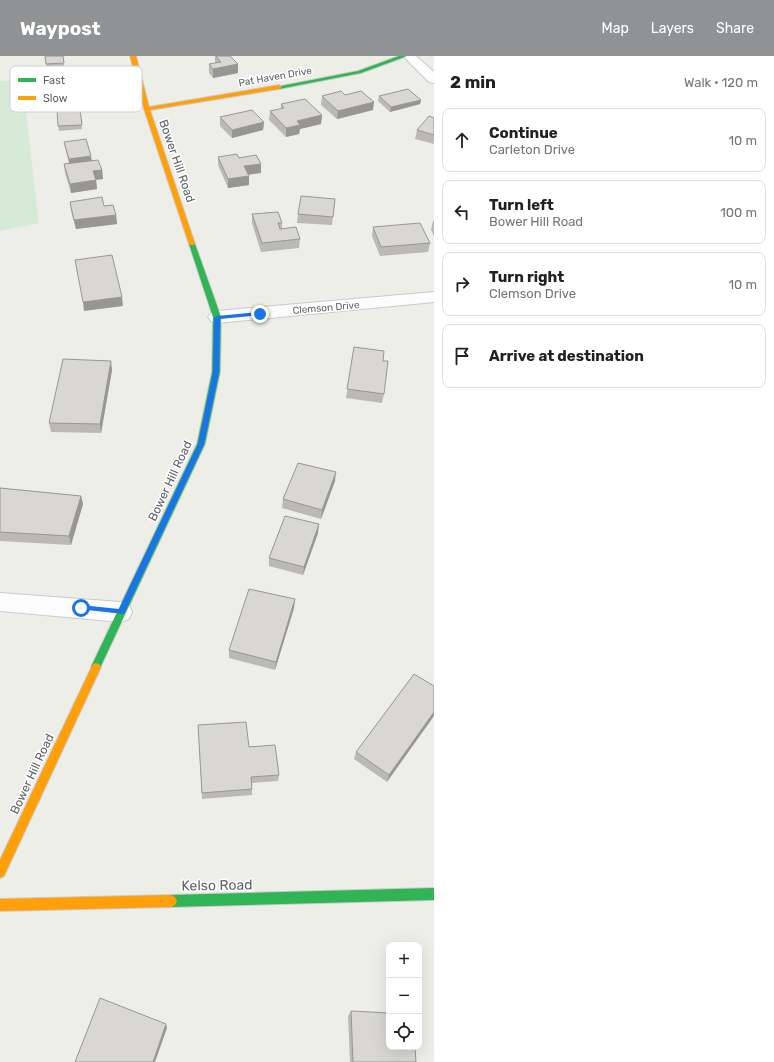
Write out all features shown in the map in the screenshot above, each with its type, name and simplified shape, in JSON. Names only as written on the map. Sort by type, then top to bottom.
[{"type":"main road","name":"Bower Hill Road","points":[[133,56],[136,66]]},
{"type":"main road","name":"Pat Haven Drive","points":[[147,109],[359,72],[404,56]]},
{"type":"main road","name":"Bower Hill Road","points":[[0,872],[201,444],[216,372],[217,318],[142,90]]},
{"type":"main road","name":"Kelso Road","points":[[0,905],[434,894]]},
{"type":"street","points":[[409,56],[434,78]]},
{"type":"street","name":"Clemson Drive","points":[[217,318],[434,297]]},
{"type":"street","points":[[0,602],[121,612]]},
{"type":"green space","points":[[10,80],[10,112],[26,112],[39,223],[0,231],[0,81]]},
{"type":"building","points":[[45,56],[63,56],[64,63],[46,64]]},
{"type":"building","points":[[216,56],[230,56],[238,64],[213,69],[209,64],[221,62]]},
{"type":"building","points":[[408,89],[421,100],[391,107],[379,96]]},
{"type":"building","points":[[341,91],[345,95],[361,91],[374,102],[338,111],[322,96]]},
{"type":"building","points":[[305,99],[322,115],[297,121],[300,125],[286,128],[270,111],[284,108],[281,104]]},
{"type":"building","points":[[252,110],[264,122],[232,130],[220,117]]},
{"type":"building","points":[[57,112],[80,112],[82,125],[58,126]]},
{"type":"building","points":[[429,116],[434,118],[434,135],[417,130]]},
{"type":"building","points":[[86,139],[91,156],[69,159],[64,142]]},
{"type":"building","points":[[237,154],[239,158],[256,155],[261,164],[244,166],[249,176],[228,179],[218,157]]},
{"type":"building","points":[[98,160],[102,170],[93,171],[96,180],[70,184],[64,164]]},
{"type":"building","points":[[301,196],[335,199],[333,217],[298,214]]},
{"type":"building","points":[[102,197],[104,206],[113,205],[116,215],[74,220],[70,202]]},
{"type":"building","points":[[278,212],[282,223],[278,223],[280,229],[296,227],[300,239],[262,243],[252,214]]},
{"type":"building","points":[[420,223],[430,243],[381,247],[373,227]]},
{"type":"building","points":[[112,255],[122,297],[83,302],[75,260]]},
{"type":"building","points":[[354,347],[384,351],[383,361],[388,361],[384,394],[347,389]]},
{"type":"building","points":[[63,359],[111,361],[100,424],[49,423]]},
{"type":"building","points":[[298,463],[336,472],[322,510],[283,499]]},
{"type":"building","points":[[0,488],[81,496],[69,536],[0,532]]},
{"type":"building","points":[[285,516],[319,524],[304,567],[269,558]]},
{"type":"building","points":[[249,589],[295,599],[276,662],[229,650]]},
{"type":"building","points":[[414,674],[434,686],[434,712],[389,775],[356,752]]},
{"type":"building","points":[[246,722],[249,747],[275,745],[279,775],[251,777],[252,789],[202,793],[198,725]]},
{"type":"building","points":[[100,998],[166,1024],[153,1062],[75,1062]]},
{"type":"building","points":[[351,1011],[386,1013],[386,1050],[415,1050],[416,1062],[353,1062]]},
{"type":"traffic: fast","points":[[279,87],[359,72],[404,56]]},
{"type":"traffic: fast","points":[[96,667],[201,444],[216,372],[217,317],[192,244]]},
{"type":"traffic: fast","points":[[171,901],[434,894]]},
{"type":"traffic: slow","points":[[133,56],[136,66]]},
{"type":"traffic: slow","points":[[147,109],[279,87]]},
{"type":"traffic: slow","points":[[142,90],[192,244]]},
{"type":"traffic: slow","points":[[0,872],[96,667]]},
{"type":"traffic: slow","points":[[0,905],[171,901]]},
{"type":"route","points":[[81,608],[121,612],[201,444],[216,372],[217,318],[260,314]]}]
